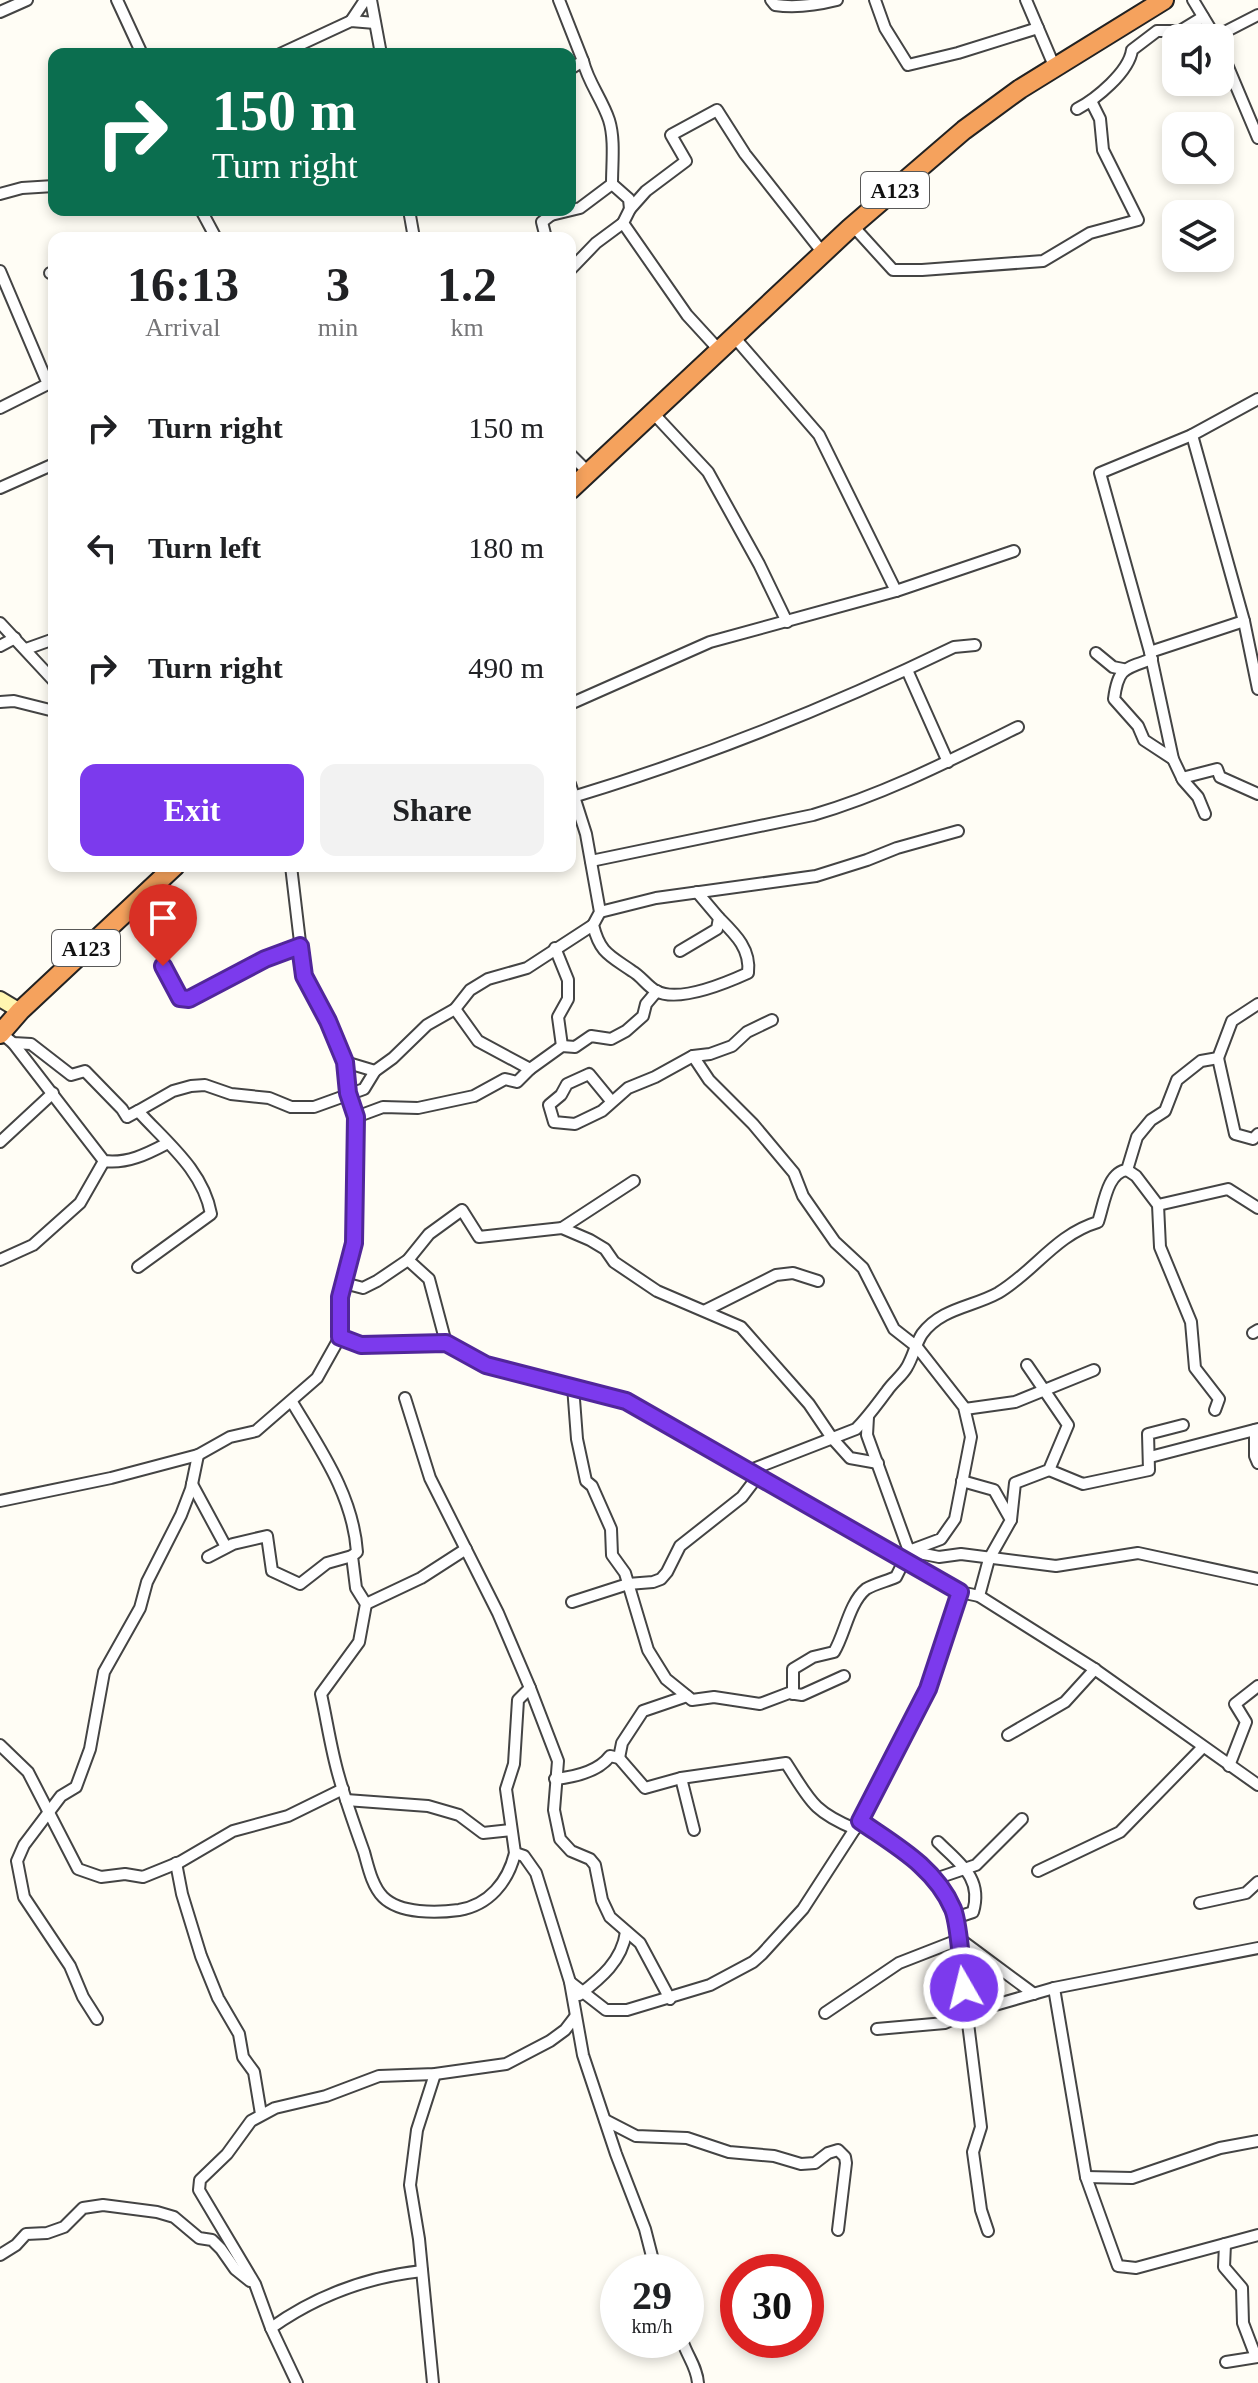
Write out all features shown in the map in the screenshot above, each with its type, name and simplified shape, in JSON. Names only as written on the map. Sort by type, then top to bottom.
[{"type":"highway","name":"A123","points":[[576,485],[823,253],[964,130],[1020,89],[1164,0]]},
{"type":"highway","name":"A123","points":[[5,1036],[20,1011],[169,872]]},
{"type":"street","points":[[0,12],[27,0]]},
{"type":"street","points":[[117,0],[139,48]]},
{"type":"street","points":[[351,21],[365,0]]},
{"type":"street","points":[[371,0],[380,48]]},
{"type":"street","points":[[559,0],[587,76],[608,116],[612,184],[629,199],[630,209]]},
{"type":"street","points":[[771,0],[775,5],[784,7],[815,6],[837,0]]},
{"type":"street","points":[[875,0],[885,28],[908,65],[1038,28]]},
{"type":"street","points":[[1026,0],[1055,68]]},
{"type":"street","points":[[1193,0],[1208,24]]},
{"type":"street","points":[[1234,28],[1258,15]]},
{"type":"street","points":[[1077,109],[1091,101],[1130,61],[1132,50],[1157,31],[1180,31],[1203,17]]},
{"type":"street","points":[[293,48],[351,21],[375,23]]},
{"type":"street","points":[[576,65],[583,61]]},
{"type":"street","points":[[1234,81],[1258,138]]},
{"type":"street","points":[[853,226],[893,270],[922,270],[1043,261],[1090,233],[1138,220],[1103,150],[1100,119],[1091,101]]},
{"type":"street","points":[[576,264],[596,243],[623,223],[630,209],[646,191],[686,161],[671,135],[717,110],[745,154],[823,253]]},
{"type":"street","points":[[576,209],[612,184]]},
{"type":"street","points":[[0,194],[22,188],[48,186]]},
{"type":"street","points":[[623,223],[687,315],[720,351]]},
{"type":"street","points":[[0,271],[48,384],[0,408]]},
{"type":"street","points":[[735,338],[819,435],[896,591]]},
{"type":"street","points":[[1205,814],[1198,797],[1182,778],[1173,759],[1151,655],[1100,473],[1192,435],[1258,399]]},
{"type":"street","points":[[653,413],[708,472],[787,622]]},
{"type":"street","points":[[1192,435],[1244,621],[1258,689]]},
{"type":"street","points":[[576,460],[589,473]]},
{"type":"street","points":[[0,488],[48,467]]},
{"type":"street","points":[[576,701],[710,642],[896,591],[1014,551]]},
{"type":"street","points":[[1173,759],[1144,740],[1138,726],[1114,699],[1118,675],[1123,669],[1151,655],[1244,621]]},
{"type":"street","points":[[0,623],[48,674]]},
{"type":"street","points":[[0,646],[15,638]]},
{"type":"street","points":[[26,649],[48,641]]},
{"type":"street","points":[[5,1036],[31,1044],[71,1075],[85,1071],[127,1117],[173,1091],[191,1086],[205,1085],[231,1094],[269,1098],[291,1107],[314,1107],[364,1089],[375,1071],[427,1025],[455,1009],[479,983],[527,968],[593,925],[600,912],[576,796],[630,780],[756,733],[954,647],[975,645]]},
{"type":"street","points":[[1096,653],[1113,667],[1123,669]]},
{"type":"street","points":[[907,670],[948,762]]},
{"type":"street","points":[[0,702],[14,701],[48,710]]},
{"type":"street","points":[[591,861],[813,815],[875,795],[1018,727]]},
{"type":"street","points":[[1182,778],[1217,769],[1220,777],[1258,794]]},
{"type":"street","points":[[600,912],[656,898],[816,876],[958,831]]},
{"type":"street","points":[[0,1501],[111,1478],[198,1455],[230,1437],[256,1431],[317,1378],[340,1337],[340,1297],[354,1243],[356,1117],[348,1093],[345,1062],[304,976],[292,872]]},
{"type":"street","points":[[593,925],[601,950],[657,991],[676,993],[713,989],[748,973],[749,963],[741,940],[697,892]]},
{"type":"street","points":[[680,951],[717,929],[719,918]]},
{"type":"street","points":[[163,966],[180,998],[189,999],[265,959],[300,946]]},
{"type":"street","points":[[555,948],[568,980],[568,999],[558,1017],[562,1046]]},
{"type":"street","points":[[356,1117],[383,1107],[418,1108],[474,1096],[505,1079],[517,1082],[562,1046],[575,1047],[591,1036],[611,1039],[626,1031],[643,1016],[646,1004],[657,991]]},
{"type":"street","points":[[0,999],[20,1011]]},
{"type":"street","points":[[1258,1004],[1232,1021],[1218,1058],[1235,1134],[1253,1139],[1258,1134]]},
{"type":"street","points":[[455,1009],[478,1041],[530,1069]]},
{"type":"street","points":[[612,1102],[589,1074],[567,1084],[561,1095],[549,1105],[550,1114],[554,1122],[575,1124],[602,1111],[628,1088],[693,1056],[732,1046],[747,1032],[772,1020]]},
{"type":"street","points":[[5,1036],[104,1161],[116,1162],[143,1156],[166,1144]]},
{"type":"street","points":[[693,1056],[709,1080],[753,1124],[794,1173],[803,1196],[835,1242],[863,1268],[894,1329],[917,1347],[965,1409],[971,1437],[955,1519],[941,1539],[907,1555],[896,1577],[867,1589],[855,1604],[843,1638],[834,1652],[813,1657],[793,1669],[793,1694]]},
{"type":"street","points":[[572,1602],[628,1584],[661,1579],[680,1546],[742,1497],[753,1474],[856,1429],[905,1371],[921,1335],[948,1312],[995,1295],[1014,1283],[1066,1236],[1098,1222],[1113,1176],[1127,1170],[1137,1137],[1151,1120],[1165,1111],[1177,1080],[1201,1061],[1218,1058]]},
{"type":"street","points":[[345,1062],[375,1071]]},
{"type":"street","points":[[0,1142],[53,1093]]},
{"type":"street","points":[[138,1111],[155,1126],[166,1144],[174,1147],[208,1197],[211,1214],[138,1267]]},
{"type":"street","points":[[0,1260],[33,1245],[80,1203],[104,1161]]},
{"type":"street","points":[[1127,1170],[1136,1176],[1158,1205],[1160,1247],[1191,1322],[1195,1368],[1219,1399],[1215,1410]]},
{"type":"street","points":[[344,1283],[363,1288],[408,1260],[429,1234],[462,1210],[479,1237],[562,1228],[634,1181]]},
{"type":"street","points":[[1158,1205],[1228,1189],[1258,1208]]},
{"type":"street","points":[[562,1228],[605,1249],[614,1262],[657,1291],[741,1327],[809,1404],[850,1458],[878,1463]]},
{"type":"street","points":[[408,1260],[429,1279],[446,1343]]},
{"type":"street","points":[[706,1310],[776,1275],[793,1273],[818,1281]]},
{"type":"street","points":[[340,1337],[361,1345],[446,1343],[486,1365],[626,1401],[753,1474],[907,1555],[960,1592],[979,1596],[1095,1669],[1258,1785]]},
{"type":"street","points":[[1027,1365],[1068,1425],[1049,1470]]},
{"type":"street","points":[[965,1409],[1015,1402],[1094,1370]]},
{"type":"street","points":[[573,1386],[577,1439],[586,1481],[592,1486],[611,1529],[612,1555],[625,1573],[648,1650],[666,1679],[692,1700],[714,1697],[760,1704],[793,1694],[802,1695],[844,1676]]},
{"type":"street","points":[[405,1398],[430,1478],[498,1613],[558,1761],[554,1810],[560,1839],[571,1851],[590,1859],[595,1865],[602,1900],[610,1917],[640,1943],[670,1999]]},
{"type":"street","points":[[208,1557],[226,1547],[267,1536],[272,1571],[300,1584],[327,1563],[357,1552],[346,1496],[292,1402]]},
{"type":"street","points":[[868,1417],[867,1435],[907,1555]]},
{"type":"street","points":[[979,1596],[989,1559],[1011,1520],[1015,1483],[1049,1470],[1083,1484],[1149,1470],[1148,1434],[1183,1425]]},
{"type":"street","points":[[1150,1457],[1256,1430],[1255,1456],[1258,1463]]},
{"type":"street","points":[[97,2019],[83,1997],[70,1966],[24,1897],[17,1861],[24,1845],[61,1796],[76,1787],[90,1749],[104,1672],[140,1608],[147,1582],[175,1529],[192,1484],[198,1455]]},
{"type":"street","points":[[962,1481],[994,1490],[1011,1520]]},
{"type":"street","points":[[192,1484],[226,1547]]},
{"type":"street","points":[[366,1604],[421,1578],[466,1549]]},
{"type":"street","points":[[907,1555],[939,1557],[961,1554],[1056,1566],[1138,1553],[1258,1579]]},
{"type":"street","points":[[352,1556],[356,1588],[366,1604],[359,1642],[321,1694],[344,1794],[376,1887],[383,1898],[399,1907],[428,1911],[470,1908],[495,1893],[510,1869],[515,1853],[506,1789],[514,1764],[518,1700],[530,1688]]},
{"type":"street","points":[[570,1982],[606,2010],[627,2010],[710,1985],[762,1954],[803,1909],[858,1825],[928,1689],[960,1592]]},
{"type":"street","points":[[1008,1735],[1065,1702],[1095,1669]]},
{"type":"street","points":[[1229,1766],[1246,1722],[1235,1704],[1258,1686]]},
{"type":"street","points":[[619,1758],[622,1743],[643,1711],[687,1696]]},
{"type":"street","points":[[0,1745],[28,1772],[78,1869],[101,1877],[125,1874],[143,1877],[176,1863],[233,1831],[288,1816],[344,1794],[428,1806],[459,1815],[483,1833],[511,1830]]},
{"type":"street","points":[[1038,1871],[1120,1832],[1202,1748]]},
{"type":"street","points":[[555,1779],[571,1778],[596,1768],[610,1756],[619,1758],[645,1788],[681,1778],[786,1763],[813,1805],[824,1814],[858,1825],[914,1858],[935,1879],[954,1911],[981,2127],[973,2152],[981,2210],[988,2231]]},
{"type":"street","points":[[681,1778],[694,1830]]},
{"type":"street","points":[[935,1879],[976,1865],[1022,1819]]},
{"type":"street","points":[[938,1842],[967,1869],[978,1895],[973,1912],[955,1918]]},
{"type":"street","points":[[515,1853],[524,1856],[536,1873],[570,1982],[583,2055],[651,2254]]},
{"type":"street","points":[[176,1863],[201,1956],[218,1998],[239,2034],[243,2057],[254,2072],[261,2114]]},
{"type":"street","points":[[1200,1903],[1246,1893],[1258,1882]]},
{"type":"street","points":[[572,2000],[603,1975],[620,1955],[626,1932]]},
{"type":"street","points":[[957,1939],[1034,1994]]},
{"type":"street","points":[[825,2013],[899,1963],[957,1939]]},
{"type":"street","points":[[877,2029],[945,2023],[967,2013],[1054,1988],[1258,1948]]},
{"type":"street","points":[[1054,1988],[1086,2177],[1118,2266],[1136,2268],[1258,2235]]},
{"type":"street","points":[[297,2383],[271,2328],[255,2284],[199,2190],[200,2180],[227,2154],[251,2121],[261,2114],[283,2105],[326,2096],[379,2076],[435,2074],[506,2064],[550,2041],[565,2030],[575,2017]]},
{"type":"street","points":[[433,2383],[410,2185],[417,2130],[435,2074]]},
{"type":"street","points":[[605,2120],[636,2136],[687,2138],[729,2152],[774,2156],[801,2164],[815,2163],[838,2150],[846,2163],[838,2230]]},
{"type":"street","points":[[1086,2177],[1132,2178],[1220,2148],[1258,2141]]},
{"type":"street","points":[[0,2255],[26,2234],[64,2227],[83,2208],[103,2205],[174,2217],[199,2238],[212,2240],[235,2269],[255,2284]]},
{"type":"street","points":[[1225,2244],[1224,2267],[1242,2288],[1243,2323],[1257,2357],[1226,2362]]},
{"type":"street","points":[[271,2328],[296,2310],[338,2290],[422,2271]]},
{"type":"street","points":[[688,2358],[697,2372],[698,2383]]},
{"type":"route","points":[[163,966],[180,998],[189,999],[244,969],[300,946],[304,976],[345,1062],[348,1093],[356,1117],[354,1243],[340,1297],[340,1337],[361,1345],[446,1343],[486,1365],[626,1401],[960,1592],[928,1689],[860,1821],[914,1858],[935,1879],[954,1911],[964,1988]]}]
